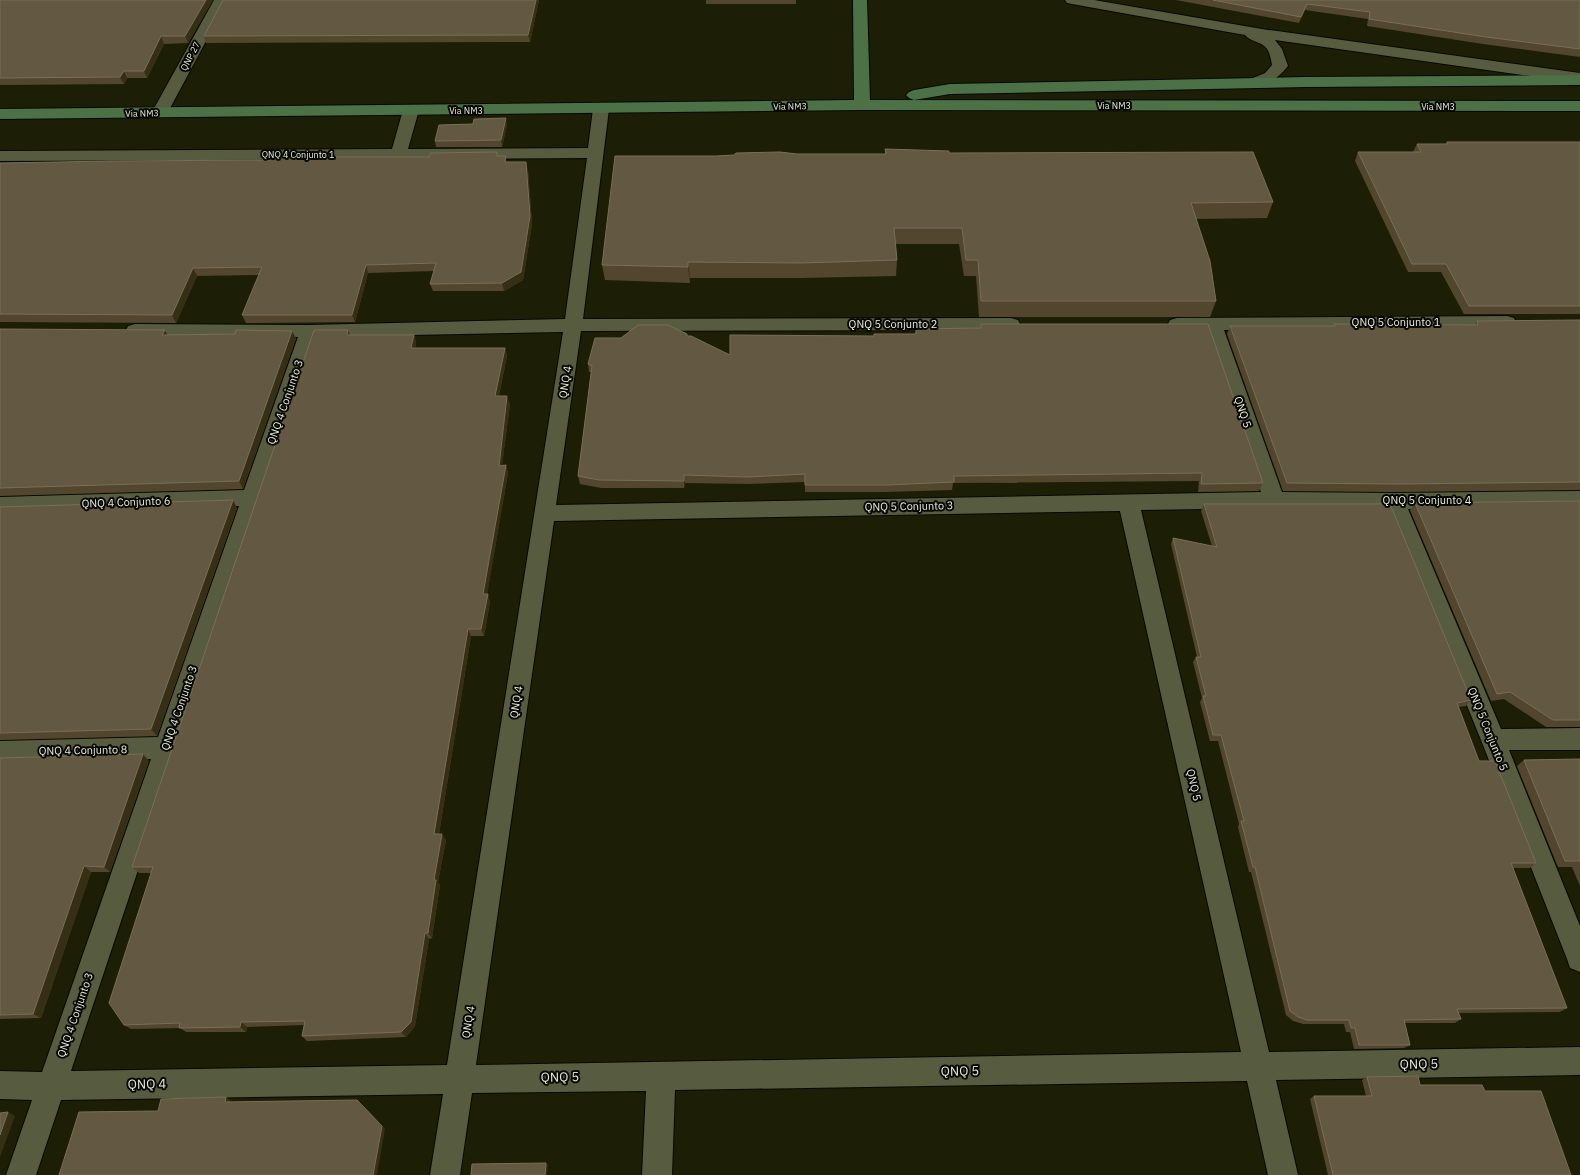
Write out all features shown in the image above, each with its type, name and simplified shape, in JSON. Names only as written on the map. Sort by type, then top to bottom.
[{"type":"main road","points":[[860,0],[862,105],[950,89],[1106,88],[1253,83],[1580,79]]},
{"type":"main road","name":"Via NM3","points":[[0,114],[601,109],[862,105],[1580,106]]},
{"type":"street","name":"QNP 27","points":[[160,112],[220,0]]},
{"type":"street","points":[[1072,0],[1123,5],[1228,27],[1580,79]]},
{"type":"street","points":[[1228,27],[1268,40],[1274,47],[1280,66],[1270,76],[1253,83]]},
{"type":"street","name":"QNQ 4","points":[[445,1175],[573,325],[601,109]]},
{"type":"street","points":[[399,154],[411,110]]},
{"type":"street","name":"QNQ 4 Conjunto 1","points":[[0,156],[595,153]]},
{"type":"street","name":"QNQ 5 Conjunto 1","points":[[1213,324],[1524,321]]},
{"type":"street","name":"QNQ 5 Conjunto 2","points":[[573,325],[1029,324]]},
{"type":"street","points":[[1157,324],[1213,324]]},
{"type":"street","name":"QNQ 5","points":[[1213,324],[1274,500]]},
{"type":"street","points":[[119,330],[309,331],[573,325]]},
{"type":"street","name":"QNQ 4 Conjunto 3","points":[[21,1175],[50,1086],[309,331]]},
{"type":"street","name":"QNQ 4 Conjunto 6","points":[[0,505],[252,498]]},
{"type":"street","name":"QNQ 5 Conjunto 4","points":[[1274,500],[1394,501],[1580,499]]},
{"type":"street","name":"QNQ 5 Conjunto 3","points":[[545,512],[1274,500]]},
{"type":"street","name":"QNQ 5 Conjunto 5","points":[[1394,501],[1493,740],[1580,959]]},
{"type":"street","name":"QNQ 5","points":[[1129,503],[1283,1175]]},
{"type":"street","points":[[1493,740],[1580,739]]},
{"type":"street","name":"QNQ 4 Conjunto 8","points":[[0,752],[166,748]]},
{"type":"street","name":"QNQ 5","points":[[459,1079],[1580,1061]]},
{"type":"street","points":[[657,1175],[661,1076]]},
{"type":"street","name":"QNQ 4","points":[[0,1085],[50,1086],[459,1079]]},
{"type":"building","points":[[0,0],[206,0],[185,36],[161,36],[144,71],[124,71],[120,77],[0,78]]},
{"type":"building","points":[[223,0],[536,0],[528,35],[204,36]]},
{"type":"building","points":[[1213,0],[1580,0],[1580,49],[1486,37],[1369,19],[1370,12],[1307,4],[1301,17]]},
{"type":"building","points":[[506,118],[501,140],[435,141],[439,125],[473,124],[474,119]]},
{"type":"building","points":[[1447,142],[1580,142],[1580,306],[1469,306],[1446,264],[1412,264],[1358,152],[1421,152],[1417,144],[1447,144]]},
{"type":"building","points":[[885,149],[949,151],[949,153],[1253,152],[1273,202],[1191,203],[1210,261],[1216,301],[981,301],[978,260],[966,260],[962,228],[894,228],[897,260],[801,263],[688,262],[688,267],[602,265],[615,156],[716,156],[734,155],[736,153],[780,152],[797,154],[886,154]]},
{"type":"building","points":[[497,152],[497,156],[506,156],[505,162],[526,162],[530,216],[521,272],[502,283],[430,284],[436,263],[366,265],[352,315],[242,315],[262,267],[193,268],[172,315],[0,314],[0,163],[270,160],[272,157],[429,157],[431,153]]},
{"type":"building","points":[[1580,320],[1580,482],[1399,484],[1287,483],[1230,326],[1335,326],[1334,324],[1478,325],[1477,321]]},
{"type":"building","points":[[981,324],[1208,324],[1263,483],[1201,484],[1202,473],[954,476],[954,482],[886,485],[805,485],[805,474],[748,477],[684,475],[684,481],[599,480],[578,476],[592,366],[588,364],[595,338],[621,338],[638,325],[668,325],[687,334],[687,336],[691,336],[730,355],[730,335],[874,336],[874,334],[916,334],[916,329],[981,328]]},
{"type":"building","points":[[0,329],[165,330],[162,335],[235,334],[236,330],[292,331],[239,481],[0,488]]},
{"type":"building","points":[[314,330],[348,330],[347,335],[414,335],[411,348],[505,348],[495,396],[507,396],[499,466],[506,465],[483,594],[488,594],[481,629],[468,629],[434,834],[442,834],[434,880],[436,880],[428,933],[425,933],[411,1022],[401,1032],[302,1036],[305,1021],[241,1022],[240,1027],[179,1028],[180,1023],[124,1025],[109,1003],[153,867],[132,867]]},
{"type":"building","points":[[233,500],[151,729],[0,733],[0,507]]},
{"type":"building","points":[[1580,501],[1580,720],[1553,720],[1510,692],[1497,694],[1415,503]]},
{"type":"building","points":[[1204,504],[1390,504],[1471,700],[1457,703],[1479,761],[1495,761],[1536,863],[1511,863],[1567,1008],[1457,1009],[1461,1019],[1404,1020],[1410,1045],[1359,1045],[1355,1028],[1351,1028],[1349,1020],[1307,1020],[1298,1017],[1290,1011],[1255,867],[1253,867],[1241,821],[1244,821],[1221,735],[1213,735],[1203,696],[1206,696],[1196,657],[1201,657],[1173,538],[1217,547]]},
{"type":"building","points":[[143,754],[104,867],[84,866],[33,1014],[0,1015],[0,758]]},
{"type":"building","points":[[1580,759],[1580,861],[1565,861],[1524,760]]},
{"type":"building","points":[[1418,1076],[1420,1085],[1482,1085],[1485,1091],[1541,1091],[1571,1175],[1333,1175],[1314,1096],[1372,1096],[1367,1077]]},
{"type":"building","points":[[226,1097],[225,1102],[357,1100],[382,1126],[373,1175],[59,1175],[79,1112],[158,1111],[161,1099]]},
{"type":"building","points":[[8,1112],[0,1135],[0,1113]]},
{"type":"building","points":[[546,1163],[545,1175],[471,1175],[472,1164]]}]
